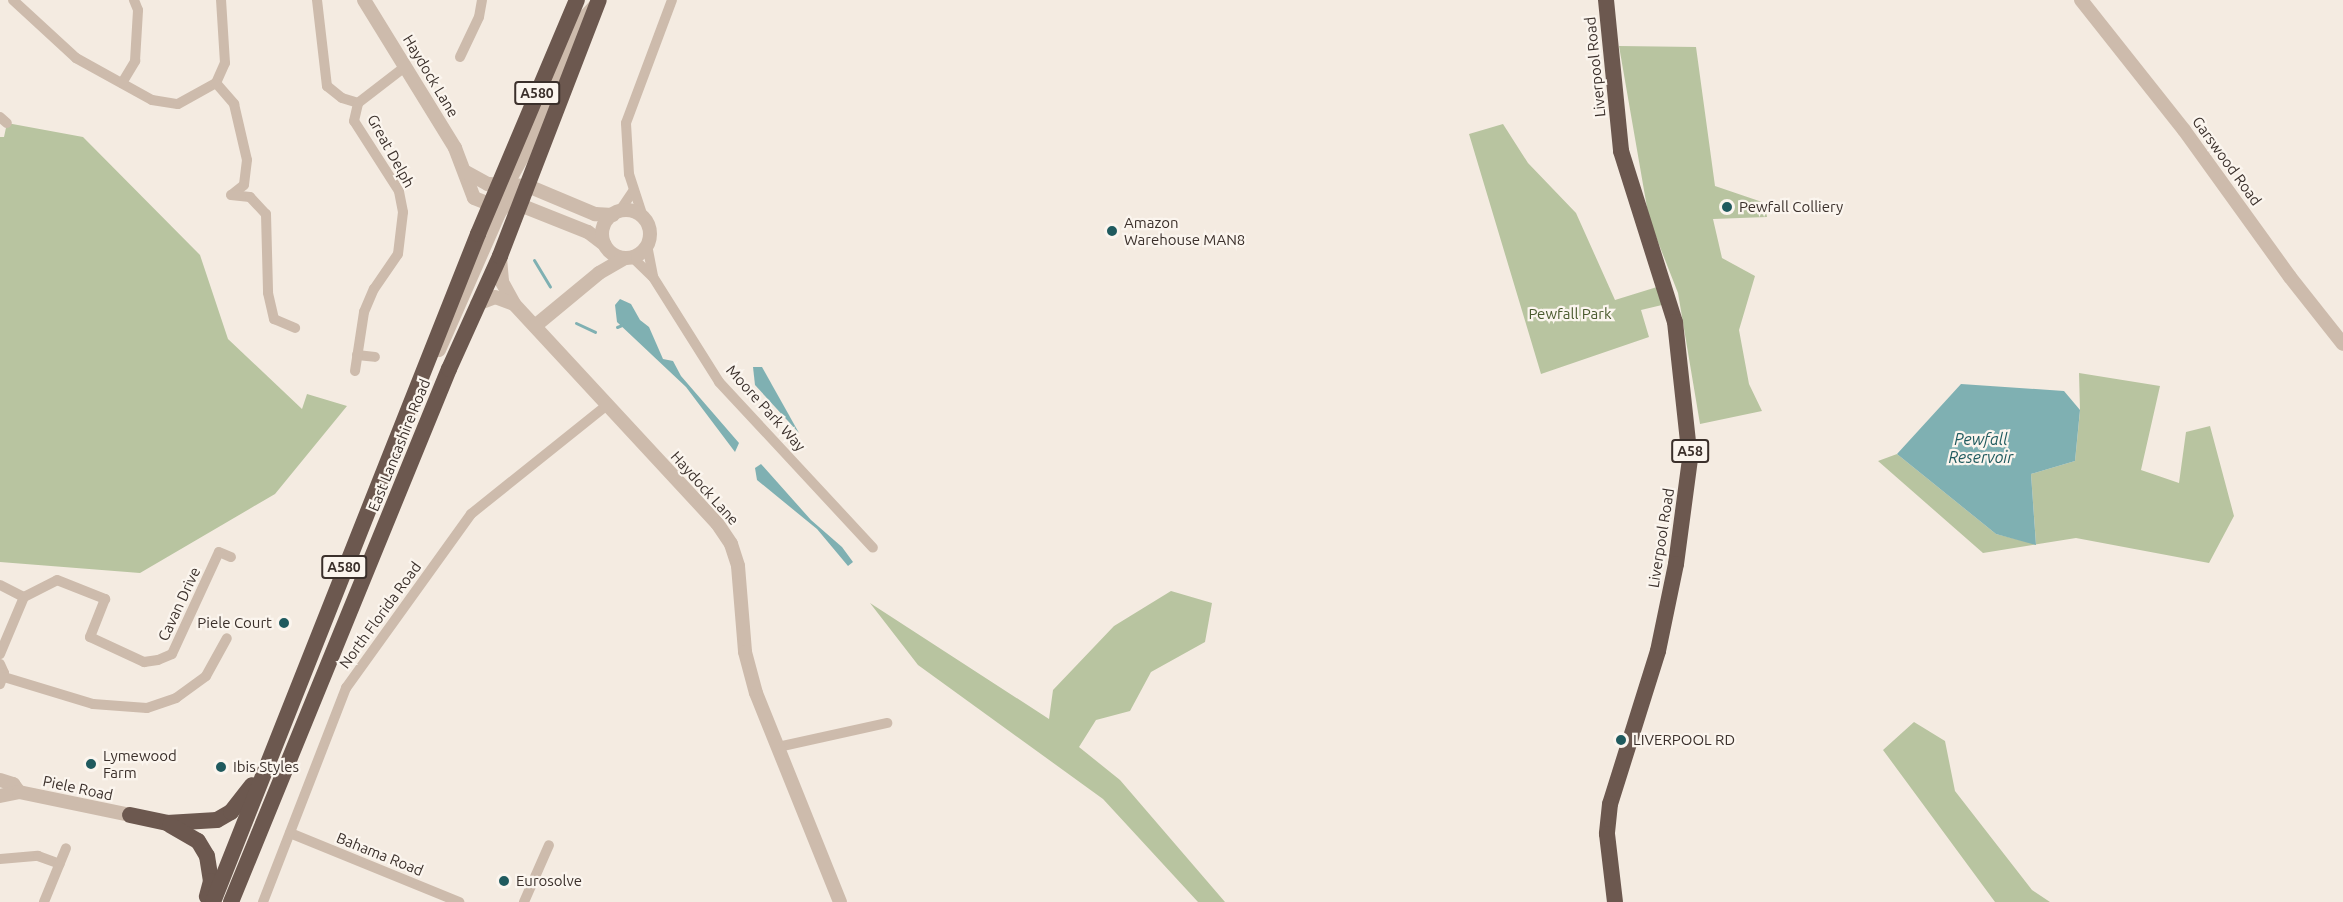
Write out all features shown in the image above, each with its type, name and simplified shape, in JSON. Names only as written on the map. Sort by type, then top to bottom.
[{"type":"highway","name":"East Lancashire Road","points":[[231,902],[477,304],[500,256],[504,205],[502,186],[577,0]]},
{"type":"highway","name":"Liverpool Road","points":[[1606,0],[1621,150],[1676,322],[1690,459],[1680,542],[1660,640],[1610,804],[1607,834],[1615,902]]},
{"type":"highway","name":"East Lancashire Road","points":[[213,902],[401,428],[504,205],[528,186],[598,2]]},
{"type":"highway","points":[[130,815],[167,823],[199,824],[231,812],[245,797],[274,745]]},
{"type":"highway","points":[[167,823],[198,841],[207,856],[212,881],[205,902]]},
{"type":"street","points":[[13,0],[76,58],[152,100],[178,104],[216,83],[225,63],[221,0]]},
{"type":"street","points":[[122,83],[135,61],[138,10],[134,0]]},
{"type":"street","points":[[317,0],[327,86],[342,98],[358,103]]},
{"type":"street","name":"Haydock Lane","points":[[364,0],[406,66],[466,172],[467,186],[474,198],[504,205]]},
{"type":"street","points":[[460,57],[479,17],[482,0]]},
{"type":"street","points":[[535,326],[599,273],[647,245],[649,228],[633,191],[625,139],[629,108],[672,0]]},
{"type":"street","name":"Garswood Road","points":[[2080,0],[2184,130],[2290,277],[2343,344]]},
{"type":"street","points":[[502,186],[535,134],[581,21],[598,2]]},
{"type":"street","name":"Great Delph","points":[[355,370],[368,299],[398,254],[403,212],[399,191],[354,121],[358,103],[406,66]]},
{"type":"street","points":[[216,83],[234,104],[247,160],[244,185],[231,195],[250,197],[266,214],[268,293],[274,319],[296,328]]},
{"type":"street","points":[[466,172],[502,186],[528,186],[595,214],[632,211],[643,217]]},
{"type":"street","points":[[599,273],[607,248],[602,232],[633,191]]},
{"type":"street","points":[[504,205],[588,232],[607,248],[628,258]]},
{"type":"street","name":"Moore Park Way","points":[[647,245],[653,277]]},
{"type":"street","name":"Haydock Lane","points":[[500,256],[502,282],[514,304],[606,406],[717,523],[731,544],[738,566],[745,652],[778,747],[840,902]]},
{"type":"street","name":"Moore Park Way","points":[[628,258],[653,277],[719,382],[873,548]]},
{"type":"street","points":[[477,304],[495,297],[514,304]]},
{"type":"street","points":[[357,355],[375,357]]},
{"type":"street","name":"North Florida Road","points":[[263,902],[346,688],[471,514],[606,406]]},
{"type":"street","name":"Cavan Drive","points":[[24,597],[57,580],[105,599],[90,637],[144,662],[158,660],[172,654],[219,552],[231,557]]},
{"type":"street","points":[[0,585],[24,597],[0,654]]},
{"type":"street","points":[[0,664],[2,680],[93,704],[147,708],[176,698],[206,676],[227,638]]},
{"type":"street","points":[[778,747],[887,723]]},
{"type":"street","name":"Piele Road","points":[[0,780],[13,784],[19,792]]},
{"type":"street","name":"Piele Road","points":[[0,796],[19,792],[130,815]]},
{"type":"street","name":"Bahama Road","points":[[290,833],[459,902]]},
{"type":"street","points":[[524,902],[549,845]]},
{"type":"street","points":[[44,902],[66,848]]},
{"type":"street","points":[[0,859],[38,856],[60,864]]},
{"type":"green space","points":[[1619,46],[1696,47],[1715,186],[1765,203],[1767,217],[1713,219],[1722,258],[1755,276],[1739,330],[1749,384],[1762,411],[1700,424],[1678,293],[1649,219]]},
{"type":"green space","points":[[7,123],[83,137],[200,255],[228,339],[302,409],[307,394],[347,406],[275,494],[140,573],[0,562],[0,137],[4,137]]},
{"type":"green space","name":"Pewfall Park","points":[[1503,124],[1528,163],[1576,213],[1615,300],[1657,287],[1662,305],[1641,310],[1649,337],[1541,374],[1469,134]]},
{"type":"green space","points":[[2079,373],[2160,386],[2141,470],[2179,483],[2186,432],[2210,426],[2234,516],[2209,563],[2076,538],[1983,553],[1878,461],[1897,454],[1996,534],[2036,544],[2031,474],[2075,461],[2080,411]]},
{"type":"green space","points":[[1171,591],[1212,603],[1205,642],[1151,672],[1130,711],[1096,720],[1079,747],[1120,780],[1225,902],[1198,902],[1103,799],[918,665],[870,603],[1049,719],[1053,690],[1114,626]]},
{"type":"green space","points":[[1914,722],[1945,741],[1955,791],[2032,890],[2050,902],[1995,902],[1883,750]]},
{"type":"water","points":[[620,299],[631,304],[640,320],[649,327],[663,359],[673,361],[681,376],[739,443],[735,452],[686,387],[617,322],[615,305]]},
{"type":"water","points":[[753,367],[762,367],[799,433],[755,385]]},
{"type":"water","name":"Pewfall Reservoir","points":[[1961,384],[2064,391],[2080,410],[2075,461],[2031,474],[2036,545],[1996,534],[1897,454]]},
{"type":"water","points":[[761,464],[811,520],[842,547],[853,562],[848,566],[817,529],[757,480],[755,468]]},
{"type":"waterway","points":[[534,260],[550,287]]},
{"type":"waterway","points":[[576,323],[595,332]]},
{"type":"waterway","points":[[617,327],[622,325]]},
{"type":"place","name":"Pewfall Colliery","points":[[1727,207]]},
{"type":"place","name":"Amazon Warehouse MAN8","points":[[1112,231]]},
{"type":"place","name":"Piele Court","points":[[284,623]]},
{"type":"place","name":"LIVERPOOL RD","points":[[1621,740]]},
{"type":"place","name":"Lymewood Farm","points":[[91,764]]},
{"type":"place","name":"Ibis Styles","points":[[221,767]]},
{"type":"place","name":"Eurosolve","points":[[504,881]]}]
